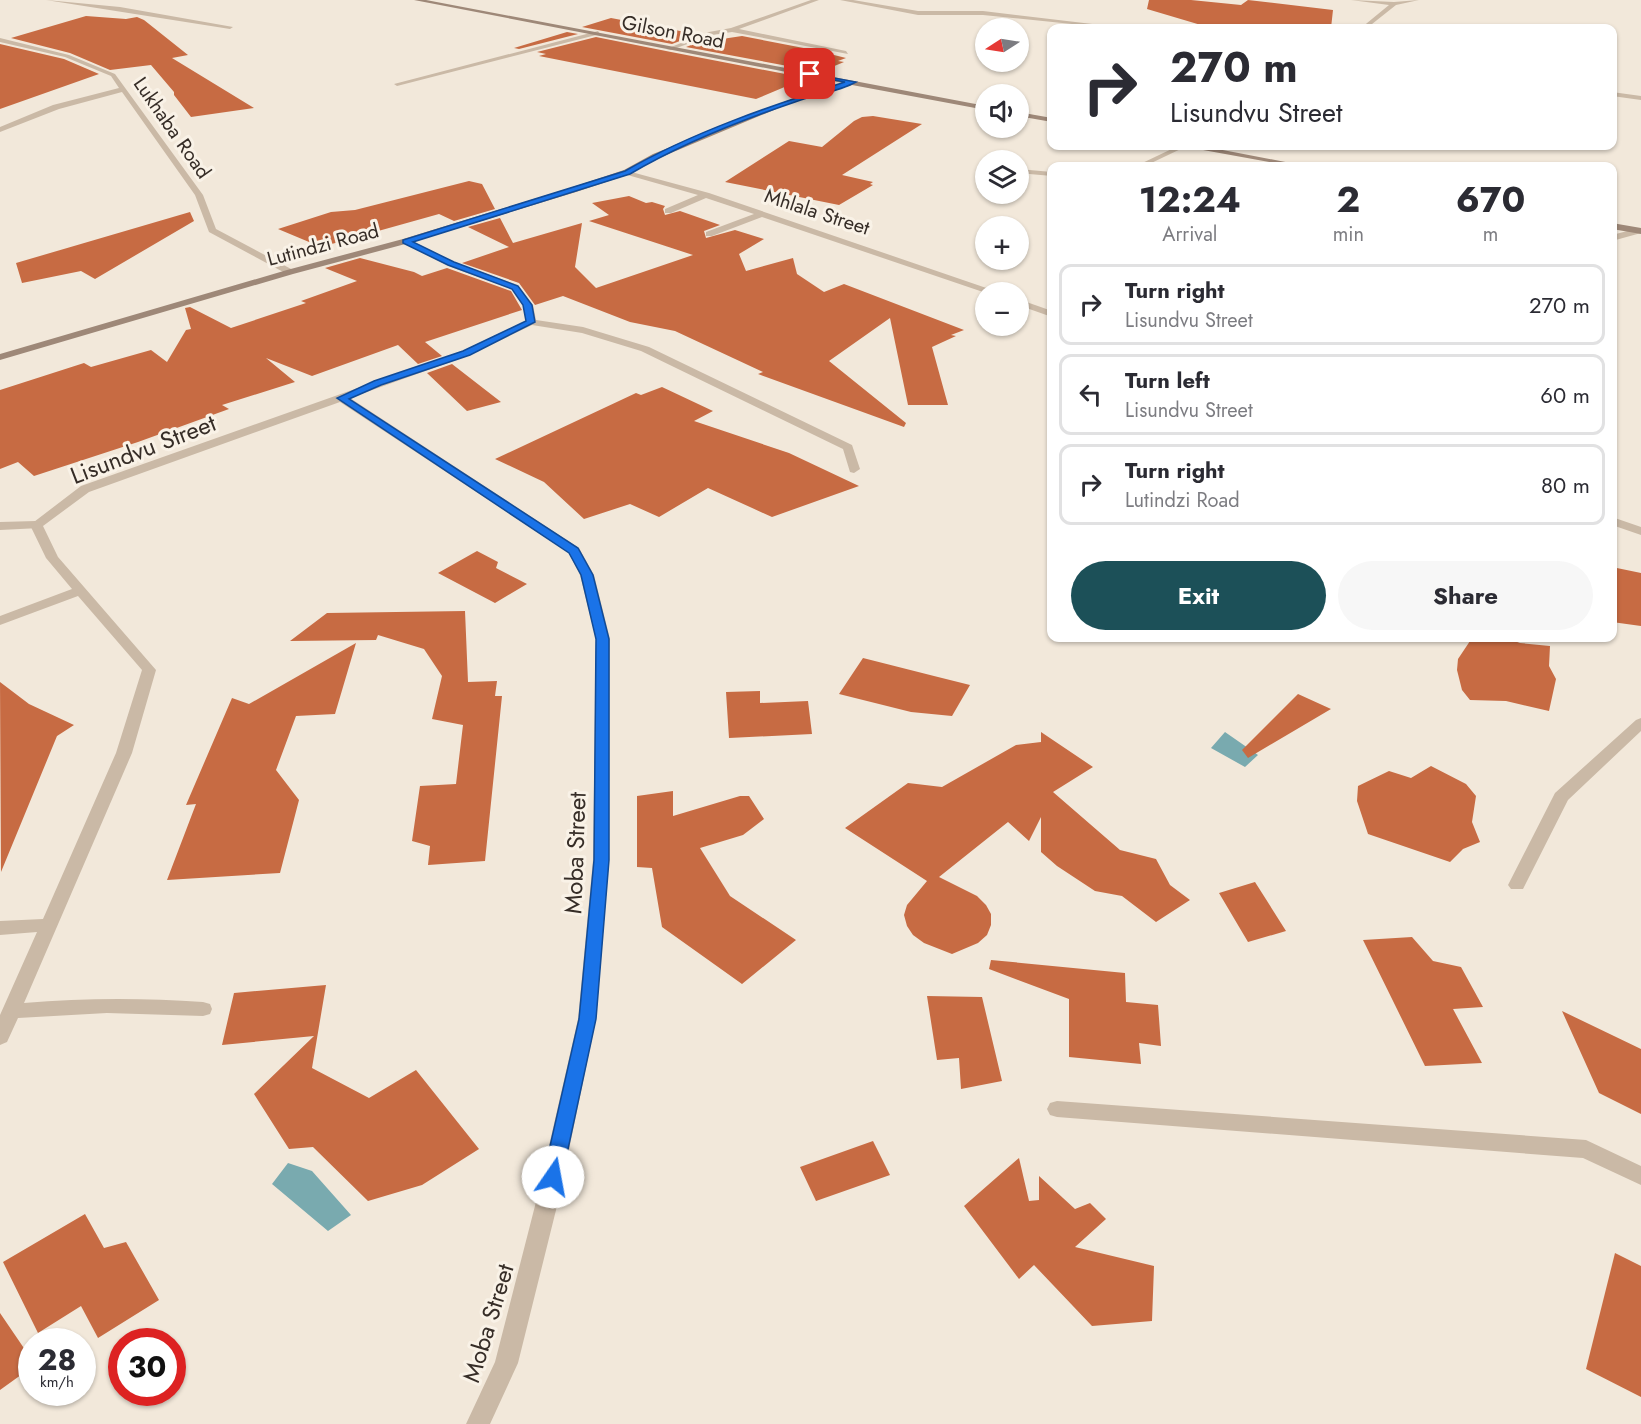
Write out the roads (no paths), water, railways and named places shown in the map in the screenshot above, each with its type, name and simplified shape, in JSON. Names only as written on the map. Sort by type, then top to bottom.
[{"type":"street","points":[[49,0],[230,27]]},
{"type":"street","name":"Gilson Road","points":[[417,0],[533,23],[598,33],[669,50],[975,106]]},
{"type":"street","points":[[669,50],[711,33],[732,30],[816,0]]},
{"type":"street","points":[[843,0],[918,13],[983,13],[1086,24]]},
{"type":"street","points":[[1354,0],[1394,4],[1416,0]]},
{"type":"street","points":[[1369,24],[1394,4]]},
{"type":"street","points":[[732,30],[846,53]]},
{"type":"street","points":[[397,84],[598,33]]},
{"type":"street","name":"Lukhaba Road","points":[[0,40],[67,56],[113,75],[199,195],[212,230],[290,272]]},
{"type":"street","points":[[0,46],[13,42]]},
{"type":"street","name":"Lutindzi Road","points":[[0,357],[290,272],[406,242],[627,172],[656,156],[733,124],[791,101],[853,82]]},
{"type":"street","points":[[0,130],[56,107],[124,89]]},
{"type":"street","points":[[1617,95],[1641,98]]},
{"type":"street","points":[[1029,116],[1047,119]]},
{"type":"street","points":[[1149,162],[1174,150]]},
{"type":"street","points":[[1214,150],[1280,162]]},
{"type":"street","name":"Mhlala Street","points":[[627,172],[706,195],[975,286]]},
{"type":"street","points":[[1029,172],[1047,174]]},
{"type":"street","points":[[668,211],[706,195]]},
{"type":"street","points":[[709,234],[761,214]]},
{"type":"street","points":[[1617,227],[1640,231]]},
{"type":"street","points":[[1617,237],[1640,231]]},
{"type":"street","points":[[406,242],[451,264],[515,287],[528,305],[531,322],[583,330],[654,354],[848,447],[854,469]]},
{"type":"street","points":[[1029,306],[1047,312]]},
{"type":"street","name":"Lisundvu Street","points":[[36,525],[85,489],[466,353],[531,322]]},
{"type":"street","name":"Moba Street","points":[[342,398],[574,551],[587,575],[603,639],[601,860],[587,1019],[548,1198],[506,1363],[478,1424]]},
{"type":"street","points":[[1617,523],[1641,531]]},
{"type":"street","points":[[0,526],[36,525],[52,558],[149,670],[124,753],[0,1036]]},
{"type":"street","points":[[0,621],[80,591]]},
{"type":"street","points":[[1517,885],[1561,797],[1641,723]]},
{"type":"street","points":[[0,928],[48,925]]},
{"type":"street","points":[[11,1011],[64,1006],[158,1005],[203,1009]]},
{"type":"street","points":[[1057,1109],[1586,1149],[1641,1176]]},
{"type":"water","points":[[1225,732],[1258,755],[1245,767],[1211,748]]},
{"type":"water","points":[[288,1163],[312,1171],[351,1215],[328,1231],[272,1184]]}]
